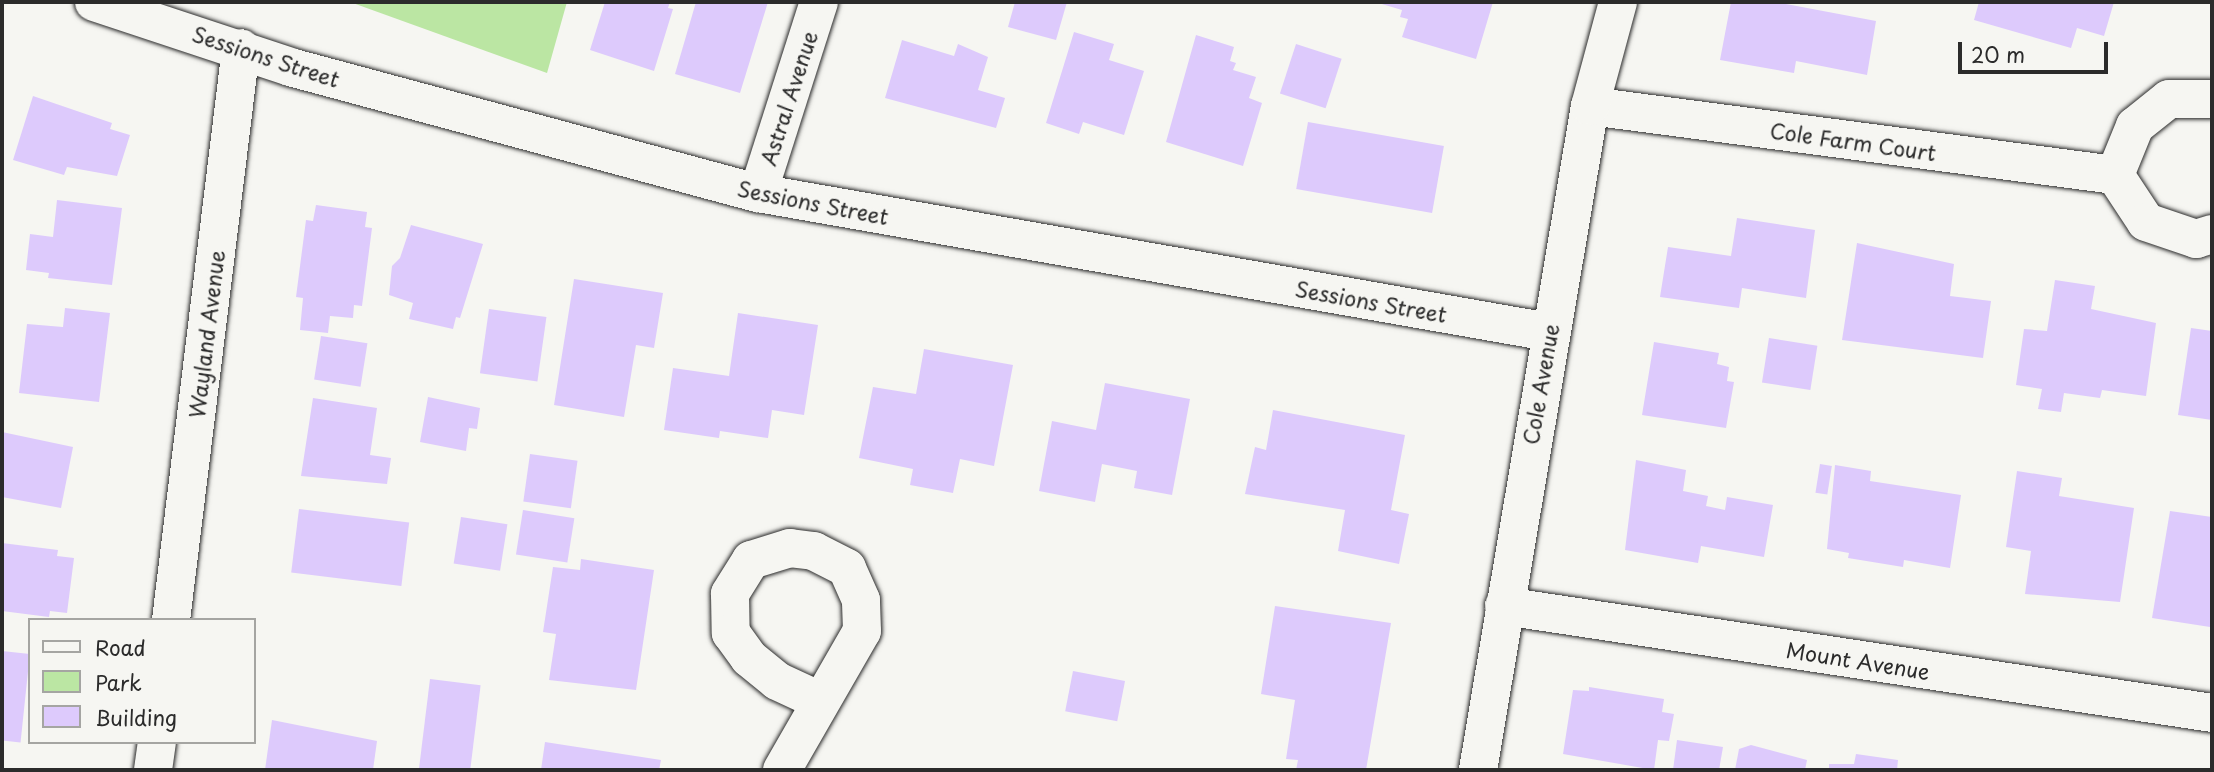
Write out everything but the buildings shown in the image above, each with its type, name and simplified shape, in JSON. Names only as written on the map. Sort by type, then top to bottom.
[{"type":"street","name":"Sessions Street","points":[[94,2],[290,66],[758,193],[1549,332]]},
{"type":"street","name":"Astral Avenue","points":[[758,193],[819,2]]},
{"type":"street","name":"Cole Avenue","points":[[1478,770],[1549,332],[1590,106],[1618,2]]},
{"type":"street","name":"Wayland Avenue","points":[[171,618],[241,48]]},
{"type":"street","points":[[2212,99],[2169,99],[2135,125],[2115,175],[2146,222],[2196,239],[2212,234]]},
{"type":"street","name":"Cole Farm Court","points":[[1590,106],[2115,175]]},
{"type":"street","name":"Mount Avenue","points":[[1503,606],[2212,713]]},
{"type":"street","points":[[782,770],[820,701]]},
{"type":"street","points":[[153,770],[157,744]]},
{"type":"green space","points":[[350,2],[567,2],[547,73]]}]
